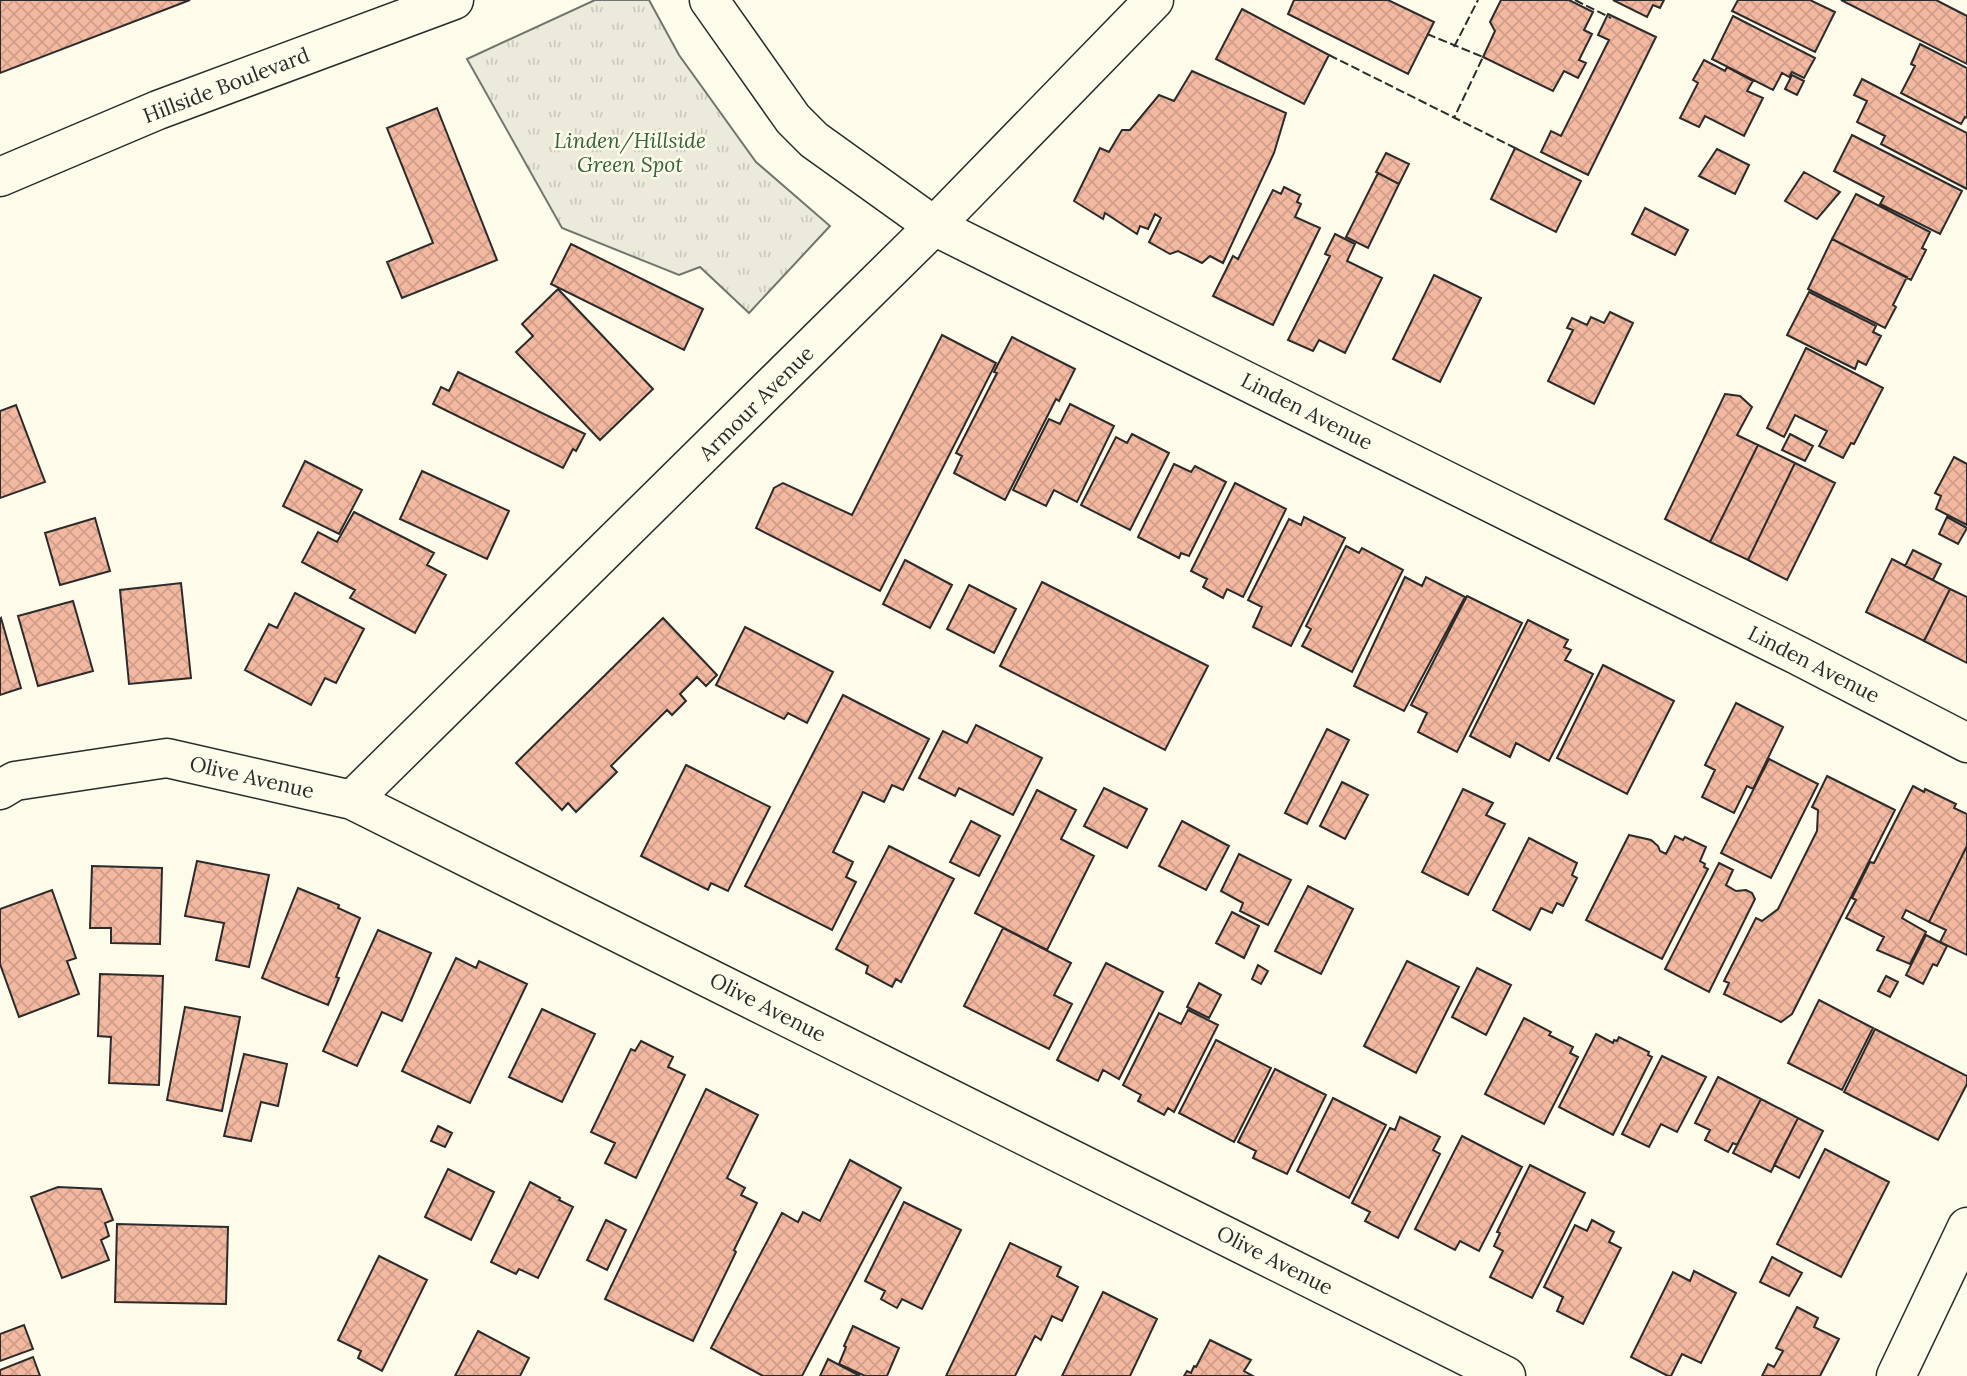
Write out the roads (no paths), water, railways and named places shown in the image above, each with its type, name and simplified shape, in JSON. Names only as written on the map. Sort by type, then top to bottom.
[{"type":"street","name":"Hillside Boulevard","points":[[0,177],[158,110],[454,0]]},
{"type":"street","name":"Linden Avenue","points":[[709,0],[793,119],[814,140],[934,226],[1797,655],[1967,743]]},
{"type":"street","name":"Armour Avenue","points":[[352,800],[934,226],[1154,0]]},
{"type":"street","name":"Olive Avenue","points":[[0,790],[15,781],[167,758],[352,800],[1506,1376]]},
{"type":"street","points":[[1896,1376],[1967,1227]]},
{"type":"park label","name":"Linden/Hillside Green Spot","points":[[630,152]]}]
